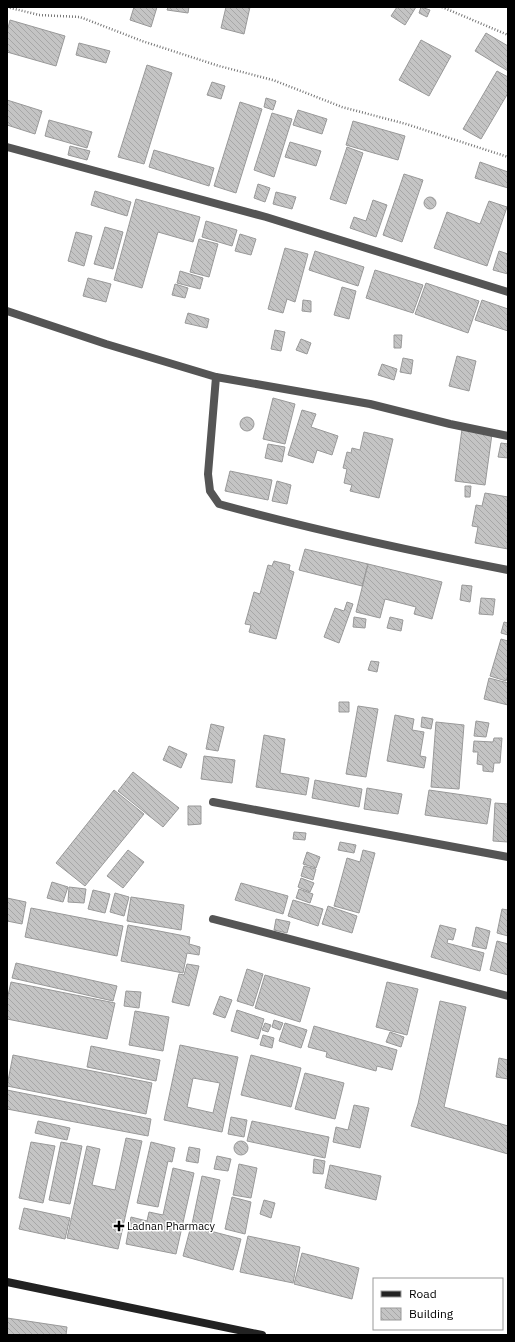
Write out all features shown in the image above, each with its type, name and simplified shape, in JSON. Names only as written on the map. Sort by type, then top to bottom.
[{"type":"street","points":[[7,147],[266,217],[508,292]]},
{"type":"street","points":[[7,311],[106,344],[216,377],[370,404],[450,424],[508,436]]},
{"type":"street","points":[[216,377],[208,474],[210,491],[219,504],[272,519],[414,552],[508,570]]},
{"type":"street","points":[[213,802],[508,857]]},
{"type":"street","points":[[213,919],[508,996]]},
{"type":"street","points":[[7,1282],[262,1335]]},
{"type":"path","points":[[7,7],[39,15],[80,17],[142,42],[198,60],[273,80],[342,107],[406,124],[508,157]]},
{"type":"path","points":[[442,7],[508,35]]},
{"type":"building","points":[[134,7],[157,7],[151,27],[130,20]]},
{"type":"building","points":[[168,7],[189,7],[188,13],[167,10]]},
{"type":"building","points":[[226,7],[250,7],[244,34],[221,28]]},
{"type":"building","points":[[397,7],[416,7],[405,25],[391,16]]},
{"type":"building","points":[[421,7],[430,10],[427,17],[419,13]]},
{"type":"building","points":[[10,20],[65,36],[56,66],[7,52],[7,32]]},
{"type":"building","points":[[486,33],[508,46],[508,71],[475,51]]},
{"type":"building","points":[[421,40],[451,56],[429,96],[399,80]]},
{"type":"building","points":[[79,43],[110,51],[106,63],[76,55]]},
{"type":"building","points":[[147,65],[172,73],[144,164],[118,157]]},
{"type":"building","points":[[497,71],[508,77],[508,93],[481,139],[463,129]]},
{"type":"building","points":[[212,82],[225,86],[221,99],[207,95]]},
{"type":"building","points":[[266,98],[276,101],[273,110],[264,107]]},
{"type":"building","points":[[7,100],[42,111],[35,134],[7,125]]},
{"type":"building","points":[[240,102],[262,109],[236,193],[214,186]]},
{"type":"building","points":[[298,110],[327,119],[322,134],[293,125]]},
{"type":"building","points":[[272,113],[292,119],[274,177],[254,170]]},
{"type":"building","points":[[49,120],[92,132],[87,148],[45,136]]},
{"type":"building","points":[[353,121],[405,136],[398,160],[346,145]]},
{"type":"building","points":[[290,142],[321,151],[316,166],[285,157]]},
{"type":"building","points":[[70,146],[90,151],[87,160],[68,155]]},
{"type":"building","points":[[347,147],[363,153],[346,204],[330,199]]},
{"type":"building","points":[[154,150],[214,168],[209,186],[149,167]]},
{"type":"building","points":[[480,162],[508,172],[508,188],[475,178]]},
{"type":"building","points":[[404,174],[423,180],[402,242],[383,235]]},
{"type":"building","points":[[258,184],[270,188],[265,202],[254,198]]},
{"type":"building","points":[[95,191],[131,202],[127,216],[91,205]]},
{"type":"building","points":[[276,192],[296,197],[292,209],[273,204]]},
{"type":"building","points":[[428,197],[432,197],[436,203],[432,209],[428,209],[424,205],[424,201]]},
{"type":"building","points":[[136,199],[200,217],[193,242],[158,232],[142,288],[114,280]]},
{"type":"building","points":[[373,200],[387,205],[376,237],[350,228],[354,217],[366,221]]},
{"type":"building","points":[[489,201],[507,207],[487,266],[434,248],[447,212],[480,224]]},
{"type":"building","points":[[206,221],[237,230],[232,246],[202,237]]},
{"type":"building","points":[[105,227],[123,232],[113,269],[94,264]]},
{"type":"building","points":[[76,232],[92,236],[84,266],[68,261]]},
{"type":"building","points":[[240,234],[256,239],[251,255],[235,251]]},
{"type":"building","points":[[199,239],[218,244],[209,277],[190,272]]},
{"type":"building","points":[[285,248],[308,254],[295,302],[287,299],[283,313],[268,309]]},
{"type":"building","points":[[315,251],[364,267],[358,286],[309,270]]},
{"type":"building","points":[[499,251],[508,254],[508,274],[493,270]]},
{"type":"building","points":[[375,270],[423,285],[413,313],[366,298]]},
{"type":"building","points":[[180,271],[203,278],[200,289],[177,283]]},
{"type":"building","points":[[88,278],[111,284],[106,302],[83,296]]},
{"type":"building","points":[[426,283],[479,301],[468,333],[415,314]]},
{"type":"building","points":[[175,284],[188,288],[185,298],[172,295]]},
{"type":"building","points":[[342,287],[356,291],[349,319],[334,315]]},
{"type":"building","points":[[303,300],[311,301],[311,312],[302,311]]},
{"type":"building","points":[[482,300],[508,309],[508,331],[475,320]]},
{"type":"building","points":[[188,313],[209,319],[207,328],[185,323]]},
{"type":"building","points":[[275,330],[285,332],[281,351],[271,349]]},
{"type":"building","points":[[394,335],[402,335],[401,348],[394,348]]},
{"type":"building","points":[[301,339],[311,343],[307,354],[296,350]]},
{"type":"building","points":[[457,356],[476,361],[469,391],[449,386]]},
{"type":"building","points":[[403,358],[413,360],[411,374],[400,372]]},
{"type":"building","points":[[382,364],[397,369],[394,380],[378,375]]},
{"type":"building","points":[[273,398],[295,404],[285,444],[263,439]]},
{"type":"building","points":[[302,410],[316,414],[311,427],[338,436],[332,455],[317,450],[313,463],[288,455]]},
{"type":"building","points":[[247,417],[252,419],[254,424],[252,429],[247,431],[242,429],[240,424],[242,419]]},
{"type":"building","points":[[462,429],[492,434],[485,485],[455,481]]},
{"type":"building","points":[[364,432],[393,439],[379,498],[350,491],[352,485],[344,483],[347,469],[343,468],[347,452],[351,453],[352,448],[360,450]]},
{"type":"building","points":[[501,443],[508,444],[508,458],[498,457]]},
{"type":"building","points":[[268,444],[285,447],[282,462],[265,458]]},
{"type":"building","points":[[230,471],[272,480],[268,500],[225,491]]},
{"type":"building","points":[[277,481],[291,485],[287,504],[272,501]]},
{"type":"building","points":[[465,486],[471,486],[470,497],[465,497]]},
{"type":"building","points":[[485,493],[508,497],[508,549],[475,543],[478,527],[472,526],[476,505],[482,506]]},
{"type":"building","points":[[305,549],[368,564],[362,586],[299,570]]},
{"type":"building","points":[[274,561],[290,565],[289,570],[294,572],[276,639],[249,632],[251,625],[245,624],[254,592],[260,594],[268,565],[272,566]]},
{"type":"building","points":[[368,564],[442,582],[432,619],[414,614],[416,607],[385,599],[380,618],[356,612]]},
{"type":"building","points":[[462,585],[472,586],[470,602],[460,600]]},
{"type":"building","points":[[481,598],[495,599],[493,615],[479,614]]},
{"type":"building","points":[[347,602],[353,604],[339,643],[324,637],[335,608],[344,611]]},
{"type":"building","points":[[354,617],[366,619],[365,628],[353,627]]},
{"type":"building","points":[[390,617],[403,620],[401,631],[387,628]]},
{"type":"building","points":[[504,622],[508,623],[508,635],[501,633]]},
{"type":"building","points":[[501,639],[508,641],[508,675],[506,681],[490,676]]},
{"type":"building","points":[[371,661],[379,662],[377,672],[368,670]]},
{"type":"building","points":[[489,678],[508,683],[508,705],[484,699]]},
{"type":"building","points":[[339,702],[349,702],[349,712],[339,712]]},
{"type":"building","points":[[358,706],[378,709],[366,777],[346,774]]},
{"type":"building","points":[[395,715],[414,719],[412,730],[424,732],[420,756],[426,757],[424,768],[387,761]]},
{"type":"building","points":[[422,717],[433,719],[431,729],[421,727]]},
{"type":"building","points":[[476,721],[489,723],[486,737],[474,736]]},
{"type":"building","points":[[436,722],[464,725],[459,789],[431,787]]},
{"type":"building","points":[[211,724],[224,727],[218,751],[206,749]]},
{"type":"building","points":[[264,735],[285,739],[280,773],[309,778],[306,795],[256,787]]},
{"type":"building","points":[[494,738],[502,738],[500,763],[494,763],[493,772],[483,771],[483,765],[477,764],[478,752],[473,752],[474,741],[493,742]]},
{"type":"building","points":[[169,746],[187,754],[181,768],[163,760]]},
{"type":"building","points":[[204,756],[235,760],[232,783],[201,779]]},
{"type":"building","points":[[133,772],[179,808],[163,827],[118,791]]},
{"type":"building","points":[[315,780],[362,789],[359,807],[312,798]]},
{"type":"building","points":[[367,788],[402,794],[398,814],[364,809]]},
{"type":"building","points":[[114,790],[144,814],[85,886],[56,863]]},
{"type":"building","points":[[429,790],[491,799],[487,824],[425,815]]},
{"type":"building","points":[[495,803],[508,804],[508,842],[493,841]]},
{"type":"building","points":[[188,806],[201,806],[201,824],[188,825]]},
{"type":"building","points":[[294,832],[306,833],[305,840],[293,839]]},
{"type":"building","points":[[340,842],[356,845],[354,853],[338,850]]},
{"type":"building","points":[[128,850],[144,862],[123,888],[107,876]]},
{"type":"building","points":[[363,850],[375,853],[359,913],[334,906],[347,858],[360,862]]},
{"type":"building","points":[[307,852],[320,857],[316,868],[303,864]]},
{"type":"building","points":[[304,866],[316,869],[313,880],[301,876]]},
{"type":"building","points":[[301,878],[314,883],[310,892],[298,887]]},
{"type":"building","points":[[52,882],[68,887],[63,902],[47,898]]},
{"type":"building","points":[[241,883],[288,896],[283,914],[235,900]]},
{"type":"building","points":[[69,887],[86,889],[84,903],[68,902]]},
{"type":"building","points":[[299,889],[313,894],[310,903],[296,898]]},
{"type":"building","points":[[93,890],[110,894],[105,913],[88,909]]},
{"type":"building","points":[[115,893],[129,897],[124,916],[110,912]]},
{"type":"building","points":[[131,897],[184,905],[181,930],[127,921]]},
{"type":"building","points":[[7,898],[26,902],[22,924],[7,921]]},
{"type":"building","points":[[293,900],[323,909],[318,926],[288,916]]},
{"type":"building","points":[[328,906],[357,916],[352,933],[322,924]]},
{"type":"building","points":[[31,908],[123,926],[117,956],[25,937]]},
{"type":"building","points":[[502,909],[508,910],[508,936],[497,933]]},
{"type":"building","points":[[276,919],[290,922],[287,933],[274,930]]},
{"type":"building","points":[[128,925],[190,937],[189,944],[200,947],[199,955],[187,953],[183,973],[121,961]]},
{"type":"building","points":[[440,925],[456,929],[453,940],[448,939],[447,943],[484,953],[480,971],[431,957]]},
{"type":"building","points":[[476,927],[490,931],[486,949],[472,946]]},
{"type":"building","points":[[497,941],[508,944],[508,975],[490,970]]},
{"type":"building","points":[[16,963],[117,986],[113,1001],[12,978]]},
{"type":"building","points":[[187,964],[199,966],[189,1006],[172,1002],[179,974],[184,975]]},
{"type":"building","points":[[247,969],[263,974],[253,1006],[237,1001]]},
{"type":"building","points":[[265,975],[310,988],[300,1022],[255,1008]]},
{"type":"building","points":[[11,982],[115,1003],[107,1039],[7,1019],[7,1000]]},
{"type":"building","points":[[387,982],[418,989],[407,1035],[376,1027]]},
{"type":"building","points":[[126,991],[141,992],[139,1008],[124,1006]]},
{"type":"building","points":[[220,996],[232,1000],[225,1018],[213,1014]]},
{"type":"building","points":[[440,1001],[466,1007],[444,1107],[508,1126],[508,1154],[411,1126],[418,1104]]},
{"type":"building","points":[[237,1010],[264,1019],[258,1039],[231,1031]]},
{"type":"building","points":[[135,1011],[169,1017],[163,1051],[129,1045]]},
{"type":"building","points":[[274,1020],[283,1023],[280,1030],[272,1027]]},
{"type":"building","points":[[265,1023],[271,1025],[268,1032],[262,1030]]},
{"type":"building","points":[[285,1023],[307,1030],[301,1048],[279,1041]]},
{"type":"building","points":[[314,1026],[397,1050],[392,1070],[377,1066],[376,1071],[326,1057],[327,1052],[308,1047]]},
{"type":"building","points":[[390,1032],[404,1037],[401,1047],[386,1042]]},
{"type":"building","points":[[263,1035],[274,1038],[272,1048],[260,1045]]},
{"type":"building","points":[[180,1045],[238,1057],[222,1132],[164,1120]],"holes":[[[193,1078],[220,1083],[213,1113],[187,1107]]]},
{"type":"building","points":[[91,1046],[160,1060],[156,1081],[87,1067]]},
{"type":"building","points":[[13,1055],[152,1083],[146,1114],[7,1086]]},
{"type":"building","points":[[251,1055],[301,1068],[291,1107],[241,1095]]},
{"type":"building","points":[[499,1058],[508,1060],[508,1079],[496,1077]]},
{"type":"building","points":[[305,1073],[344,1083],[335,1119],[295,1109]]},
{"type":"building","points":[[7,1090],[151,1119],[148,1136],[7,1109]]},
{"type":"building","points":[[354,1105],[369,1108],[360,1148],[333,1142],[336,1127],[348,1130]]},
{"type":"building","points":[[231,1117],[247,1120],[244,1137],[228,1134]]},
{"type":"building","points":[[38,1121],[70,1128],[67,1140],[35,1133]]},
{"type":"building","points":[[252,1121],[329,1137],[325,1158],[247,1141]]},
{"type":"building","points":[[126,1138],[142,1141],[118,1249],[67,1238],[87,1146],[100,1149],[92,1185],[115,1190]]},
{"type":"building","points":[[241,1141],[246,1143],[248,1148],[246,1153],[241,1155],[236,1153],[234,1148],[236,1143]]},
{"type":"building","points":[[31,1142],[55,1146],[43,1203],[19,1198]]},
{"type":"building","points":[[61,1142],[82,1146],[70,1204],[49,1200]]},
{"type":"building","points":[[151,1142],[175,1148],[172,1162],[168,1161],[158,1207],[137,1203]]},
{"type":"building","points":[[189,1147],[200,1149],[198,1163],[186,1161]]},
{"type":"building","points":[[217,1156],[231,1159],[228,1171],[214,1169]]},
{"type":"building","points":[[314,1159],[325,1161],[323,1174],[313,1173]]},
{"type":"building","points":[[239,1164],[257,1168],[251,1198],[233,1195]]},
{"type":"building","points":[[330,1165],[381,1176],[376,1200],[325,1188]]},
{"type":"building","points":[[173,1168],[194,1173],[176,1254],[126,1244],[131,1217],[147,1221],[149,1212],[163,1215]]},
{"type":"building","points":[[202,1176],[220,1180],[210,1228],[192,1224]]},
{"type":"building","points":[[232,1197],[251,1202],[245,1234],[225,1229]]},
{"type":"building","points":[[264,1200],[275,1203],[271,1218],[260,1214]]},
{"type":"building","points":[[24,1208],[70,1218],[65,1239],[19,1229]]},
{"type":"building","points":[[191,1226],[241,1239],[233,1270],[183,1256]]},
{"type":"building","points":[[248,1236],[300,1247],[293,1283],[240,1272]]},
{"type":"building","points":[[302,1253],[359,1268],[352,1299],[294,1284]]},
{"type":"building","points":[[7,1318],[67,1327],[66,1335],[7,1335]]},
{"type":"place","name":"Ladnan Pharmacy","points":[[119,1226]]}]
